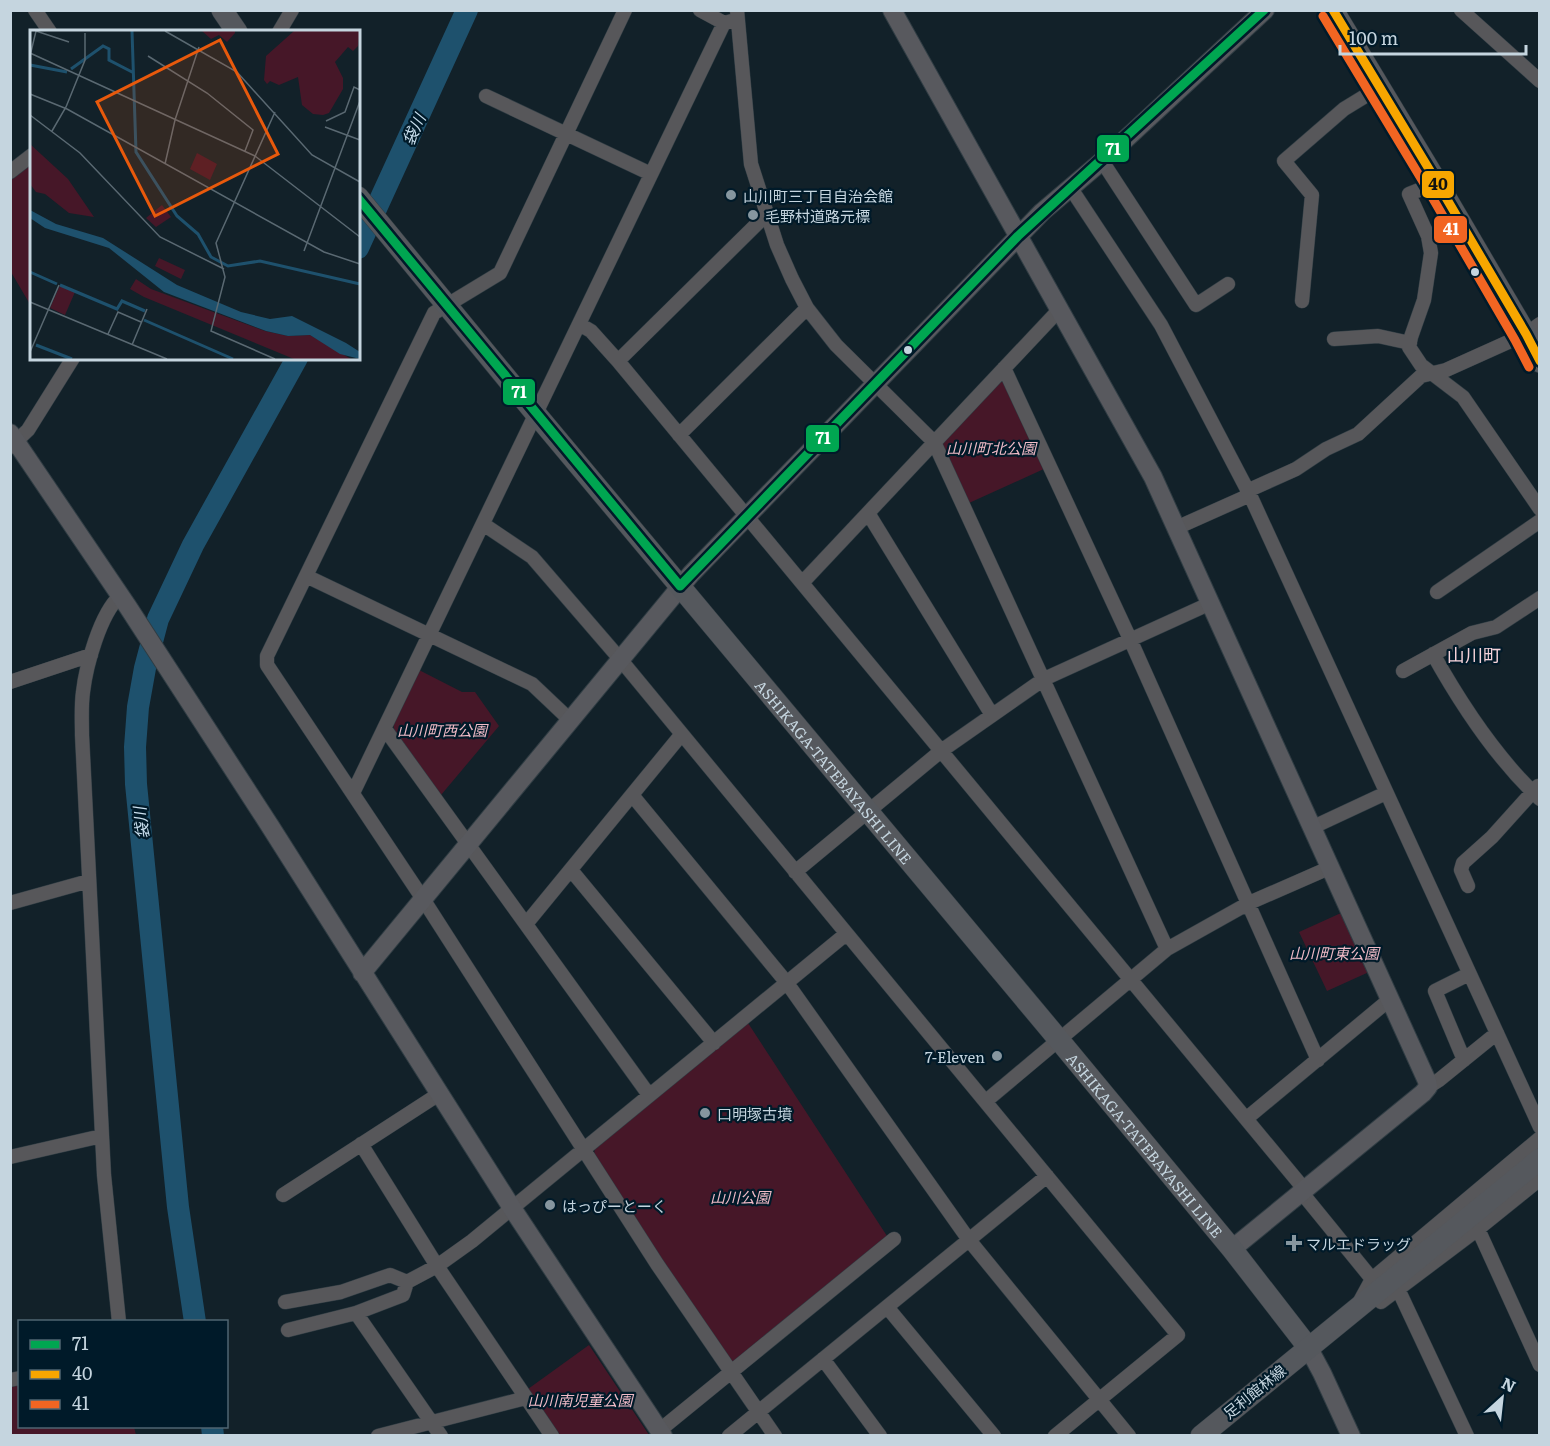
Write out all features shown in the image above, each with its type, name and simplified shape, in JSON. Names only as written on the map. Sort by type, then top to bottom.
[{"type":"main road","points":[[222,10],[236,30]]},
{"type":"main road","points":[[1333,10],[1435,178],[1533,329],[1539,362]]},
{"type":"main road","name":"ASHIKAGA-TATEBAYASHI LINE","points":[[360,199],[1232,1249],[1308,1347]]},
{"type":"main road","name":"足利館林線","points":[[1201,1436],[1539,1160]]},
{"type":"street","points":[[35,10],[49,30]]},
{"type":"street","points":[[280,30],[292,10]]},
{"type":"street","points":[[625,10],[500,273],[434,313],[267,656],[267,665],[423,899],[657,1264],[775,1436]]},
{"type":"street","points":[[700,10],[733,18]]},
{"type":"street","points":[[892,10],[1154,477],[1428,1087]]},
{"type":"street","points":[[362,973],[680,586],[1018,236],[1265,10]]},
{"type":"street","points":[[1461,10],[1539,81]]},
{"type":"street","points":[[353,793],[651,174],[733,18]]},
{"type":"street","points":[[733,18],[751,164],[777,245],[807,308],[836,345],[877,383],[934,442],[1167,949]]},
{"type":"street","points":[[1302,301],[1312,195],[1284,161],[1344,109],[1380,87]]},
{"type":"street","points":[[486,96],[651,174]]},
{"type":"street","points":[[10,172],[30,157]]},
{"type":"street","points":[[1102,161],[1196,305],[1228,284]]},
{"type":"street","points":[[1435,178],[1424,188],[1409,194],[1428,236],[1431,253],[1424,300],[1410,347],[1421,365],[1463,397],[1539,509]]},
{"type":"street","points":[[1070,188],[1161,325],[1249,493],[1539,1127]]},
{"type":"street","points":[[618,361],[766,215]]},
{"type":"street","points":[[679,435],[807,308]]},
{"type":"street","points":[[802,583],[1059,310]]},
{"type":"street","points":[[579,324],[591,331],[618,361],[1246,1118],[1303,1191],[1385,1284],[1467,1436]]},
{"type":"street","points":[[1176,528],[1296,469],[1326,449],[1358,434],[1421,376],[1446,370],[1533,329]]},
{"type":"street","points":[[1334,339],[1378,336],[1410,343]]},
{"type":"street","points":[[72,360],[28,429],[13,441],[124,601],[512,1208],[662,1433],[731,1372],[894,1239]]},
{"type":"street","points":[[1005,368],[1130,639],[1318,1060]]},
{"type":"street","points":[[868,513],[992,715]]},
{"type":"street","points":[[1437,592],[1539,521]]},
{"type":"street","points":[[483,524],[510,540],[532,557],[620,659],[1178,1335],[1055,1436]]},
{"type":"street","points":[[306,576],[532,684],[570,720]]},
{"type":"street","points":[[1404,671],[1472,633],[1496,627],[1539,598]]},
{"type":"street","points":[[119,1320],[104,1176],[82,735],[83,692],[91,655],[110,608],[124,601]]},
{"type":"street","points":[[795,872],[941,751],[1044,679],[1211,603]]},
{"type":"street","points":[[1433,654],[1454,690],[1486,736],[1537,792],[1463,863],[1461,870],[1468,886]]},
{"type":"street","points":[[10,682],[91,655]]},
{"type":"street","points":[[384,729],[649,1095]]},
{"type":"street","points":[[526,924],[681,735]]},
{"type":"street","points":[[1311,828],[1386,793]]},
{"type":"street","points":[[632,795],[787,983],[969,1240],[1129,1436]]},
{"type":"street","points":[[986,1101],[1167,949],[1249,903],[1329,868]]},
{"type":"street","points":[[571,870],[714,1043]]},
{"type":"street","points":[[10,903],[88,881]]},
{"type":"street","points":[[285,1302],[341,1292],[390,1275],[407,1281],[437,1266],[512,1208],[846,934]]},
{"type":"street","points":[[1464,1060],[1435,991],[1469,974]]},
{"type":"street","points":[[1246,1118],[1389,1000]]},
{"type":"street","points":[[1232,1249],[1497,1033]]},
{"type":"street","points":[[283,1195],[439,1094]]},
{"type":"street","points":[[10,1157],[93,1138],[102,1138]]},
{"type":"street","points":[[1385,1284],[1539,1138]]},
{"type":"street","points":[[361,1144],[437,1266],[552,1436]]},
{"type":"street","points":[[729,1436],[1047,1176]]},
{"type":"street","points":[[1385,1284],[1478,1229],[1539,1179]]},
{"type":"street","points":[[1478,1229],[1539,1365]]},
{"type":"street","points":[[288,1330],[356,1313],[403,1295],[407,1281]]},
{"type":"street","points":[[886,1307],[994,1436]]},
{"type":"street","points":[[356,1313],[441,1436]]},
{"type":"street","points":[[1308,1347],[1350,1436]]},
{"type":"street","points":[[823,1359],[880,1436]]},
{"type":"street","points":[[378,1436],[431,1420],[526,1398]]},
{"type":"green space","points":[[30,161],[30,304],[11,272],[11,178]]},
{"type":"green space","name":"山川町北公園","points":[[997,380],[1006,380],[1046,468],[969,503],[941,443]]},
{"type":"green space","name":"山川町西公園","points":[[419,670],[462,692],[475,692],[499,726],[441,795],[395,734],[393,723]]},
{"type":"green space","name":"山川町東公園","points":[[1341,913],[1369,972],[1327,991],[1299,932]]},
{"type":"green space","name":"山川公園","points":[[748,1023],[887,1236],[731,1365],[594,1156],[595,1146]]},
{"type":"green space","name":"山川南児童公園","points":[[589,1345],[649,1435],[560,1435],[528,1389]]},
{"type":"green space","points":[[18,1385],[18,1428],[134,1428],[136,1435],[11,1435],[10,1387]]},
{"type":"waterway","name":"袋川","points":[[360,244],[467,10]]},
{"type":"waterway","name":"袋川","points":[[195,1320],[178,1207],[136,784],[135,747],[138,707],[145,668],[158,619],[193,545],[296,360]]},
{"type":"waterway","name":"袋川","points":[[212,1428],[213,1436]]},
{"type":"transit line","name":"71","points":[[680,586],[1018,236],[1264,10]]},
{"type":"transit line","name":"40","points":[[1333,10],[1435,179],[1540,361]]},
{"type":"transit line","name":"41","points":[[1323,16],[1425,185],[1529,367]]},
{"type":"transit line","name":"71","points":[[360,200],[680,586]]},
{"type":"place","name":"山川町三丁目自治会館","points":[[731,195]]},
{"type":"place","name":"毛野村道路元標","points":[[753,215]]},
{"type":"place","name":"7-Eleven","points":[[997,1056]]},
{"type":"place","name":"口明塚古墳","points":[[705,1113]]},
{"type":"place","name":"はっぴーとーく","points":[[550,1205]]},
{"type":"place","name":"マルエドラッグ","points":[[1294,1243]]},
{"type":"district","name":"山川町","points":[[1474,654]]}]
